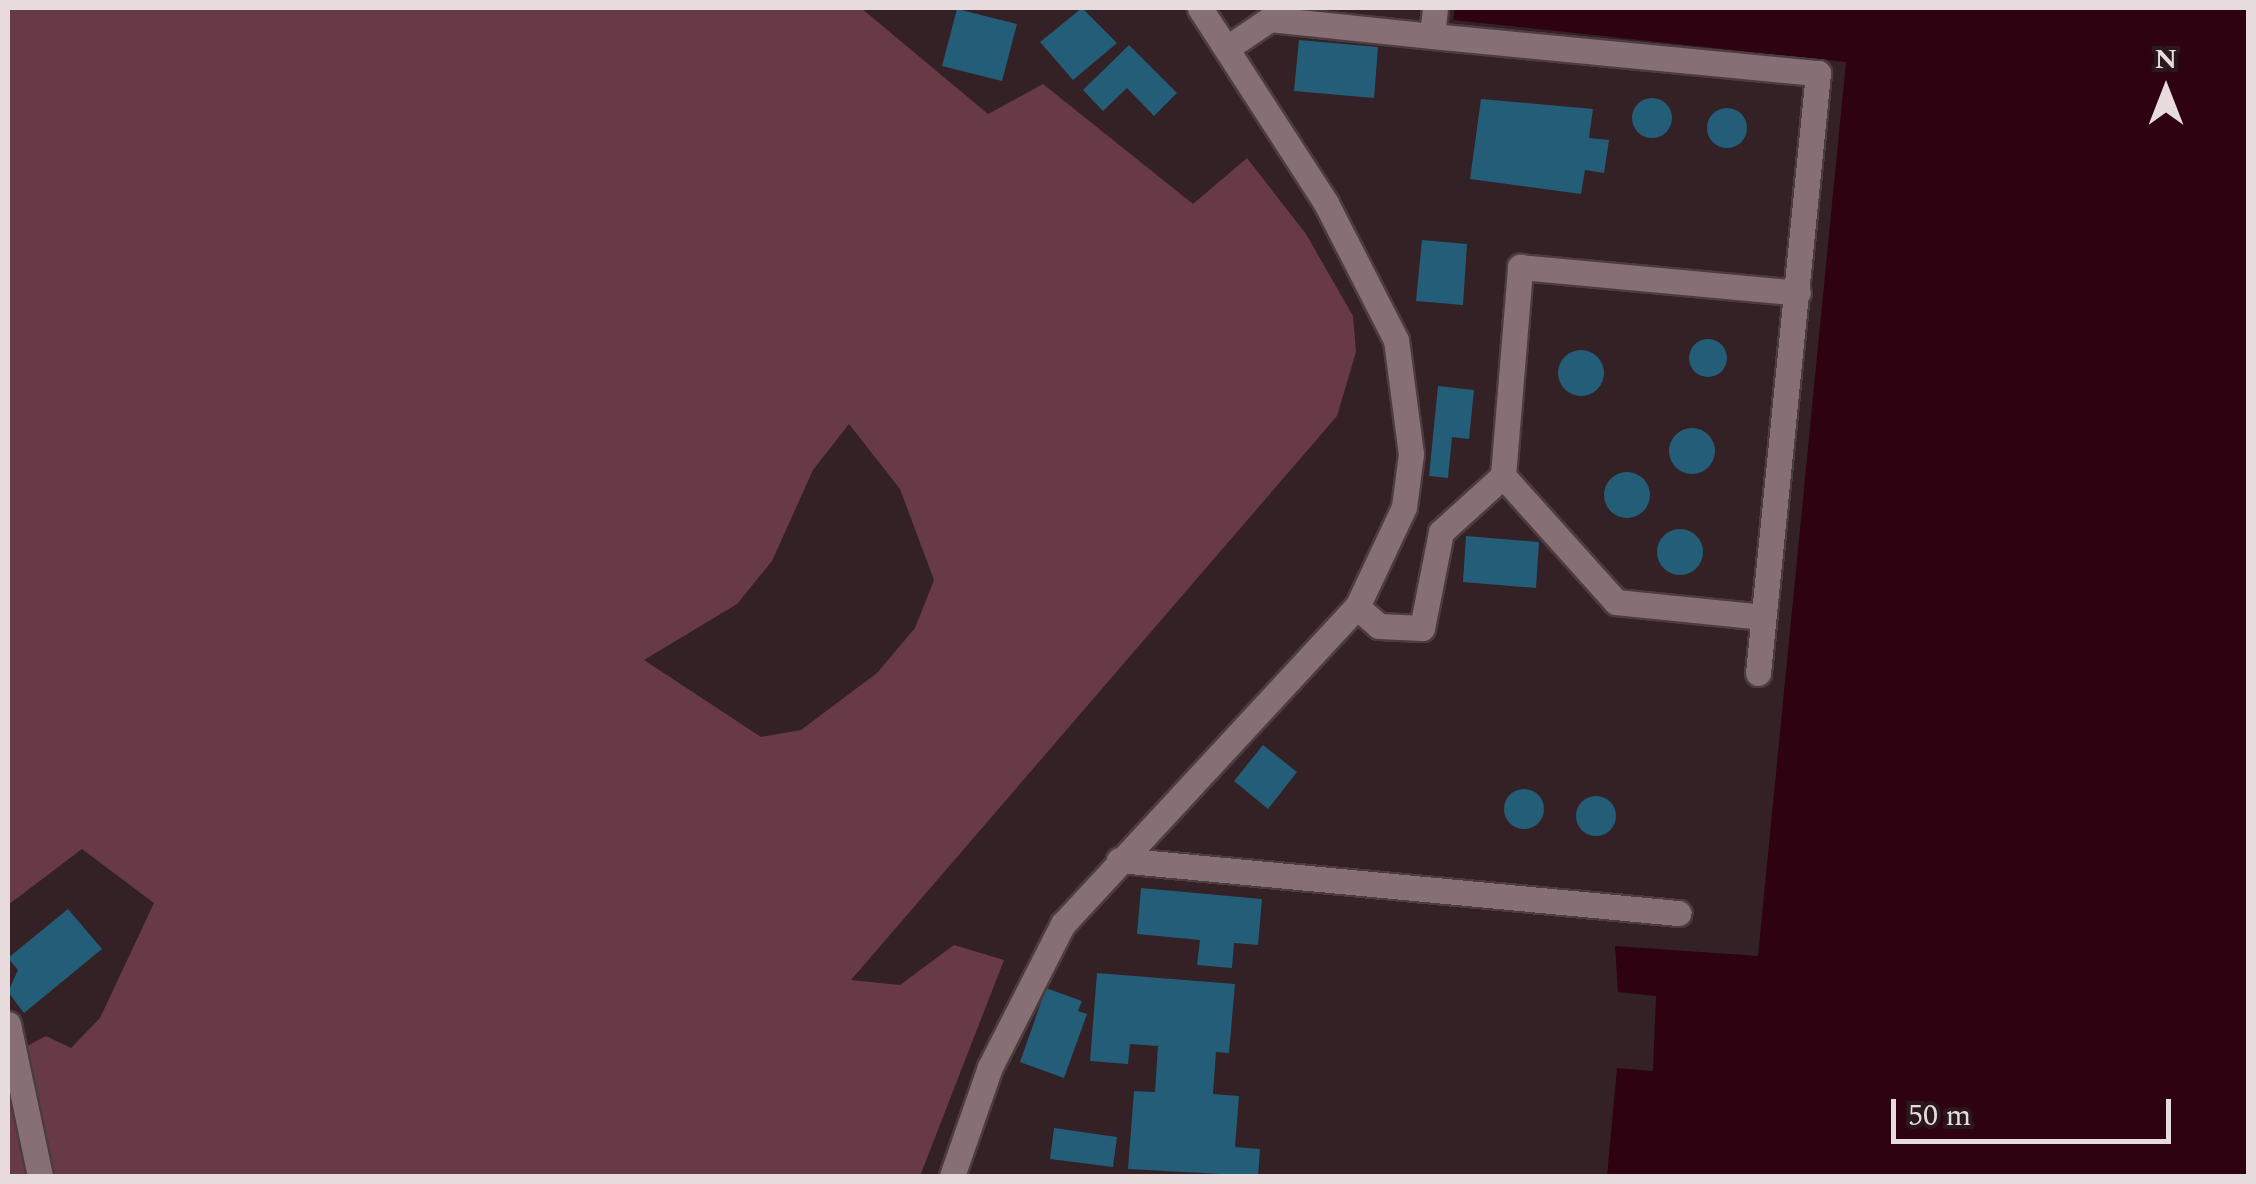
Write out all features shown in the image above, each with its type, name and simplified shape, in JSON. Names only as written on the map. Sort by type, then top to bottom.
[{"type":"street","points":[[958,1176],[964,1129],[1024,996],[1063,924],[1357,607],[1404,507],[1411,454],[1396,340],[1344,234],[1200,8]]},
{"type":"street","points":[[1432,36],[1435,8]]},
{"type":"street","points":[[1227,48],[1270,19],[1818,73],[1758,673]]},
{"type":"street","points":[[1357,607],[1379,626],[1422,628],[1441,532],[1503,476],[1520,267],[1798,293]]},
{"type":"street","points":[[1503,476],[1616,602],[1763,617]]},
{"type":"street","points":[[1119,860],[1678,912]]},
{"type":"street","points":[[8,1024],[40,1176]]},
{"type":"shaded area","points":[[8,8],[861,8],[988,114],[1043,84],[1193,204],[1247,158],[1306,234],[1353,316],[1356,352],[1337,416],[851,980],[900,985],[954,945],[1004,960],[920,1176],[8,1176],[8,1056],[46,1036],[71,1048],[100,1018],[154,903],[82,849],[8,905]],"holes":[[[849,424],[900,489],[934,580],[915,628],[877,673],[801,730],[761,737],[644,660],[737,604],[772,561],[813,470]]]},
{"type":"shaded area","points":[[1455,8],[2248,8],[2248,1176],[1607,1176],[1617,1068],[1653,1071],[1656,996],[1618,992],[1615,946],[1758,956],[1846,62],[1453,20]]},
{"type":"building","points":[[1082,8],[1117,43],[1073,80],[1040,42]]},
{"type":"building","points":[[957,9],[1017,24],[1002,81],[942,66]]},
{"type":"building","points":[[1299,40],[1378,47],[1374,98],[1294,91]]},
{"type":"building","points":[[1129,45],[1177,93],[1154,116],[1127,88],[1103,111],[1083,90]]},
{"type":"building","points":[[1652,98],[1666,104],[1672,118],[1666,132],[1652,138],[1638,132],[1632,118],[1638,104]]},
{"type":"building","points":[[1481,99],[1593,109],[1589,138],[1609,140],[1604,173],[1585,170],[1581,194],[1470,179]]},
{"type":"building","points":[[1727,108],[1741,114],[1747,128],[1741,142],[1727,148],[1713,142],[1707,128],[1713,114]]},
{"type":"building","points":[[1422,240],[1467,244],[1463,305],[1416,301]]},
{"type":"building","points":[[1708,339],[1722,344],[1727,358],[1722,372],[1708,377],[1694,372],[1689,358],[1694,344]]},
{"type":"building","points":[[1581,350],[1597,357],[1604,373],[1597,389],[1581,396],[1565,389],[1558,373],[1565,357]]},
{"type":"building","points":[[1438,386],[1474,390],[1469,439],[1452,437],[1448,478],[1429,476]]},
{"type":"building","points":[[1692,428],[1708,435],[1715,451],[1708,467],[1692,474],[1676,467],[1669,451],[1676,435]]},
{"type":"building","points":[[1627,472],[1643,479],[1650,495],[1643,511],[1627,518],[1611,511],[1604,495],[1611,479]]},
{"type":"building","points":[[1680,529],[1696,536],[1703,552],[1696,568],[1680,575],[1664,568],[1657,552],[1664,536]]},
{"type":"building","points":[[1466,536],[1539,542],[1536,588],[1463,582]]},
{"type":"building","points":[[1263,745],[1297,772],[1268,809],[1234,781]]},
{"type":"building","points":[[1524,789],[1538,795],[1544,809],[1538,823],[1524,829],[1510,823],[1504,809],[1510,795]]},
{"type":"building","points":[[1596,796],[1610,802],[1616,816],[1610,830],[1596,836],[1582,830],[1576,816],[1582,802]]},
{"type":"building","points":[[1141,888],[1262,899],[1258,945],[1234,943],[1232,968],[1197,965],[1200,940],[1137,934]]},
{"type":"building","points":[[68,909],[102,949],[24,1013],[8,992],[18,970],[8,958]]},
{"type":"building","points":[[1097,973],[1235,984],[1229,1053],[1216,1052],[1213,1094],[1239,1096],[1235,1147],[1260,1149],[1258,1176],[1128,1169],[1134,1091],[1155,1092],[1158,1046],[1130,1044],[1128,1064],[1090,1061]]},
{"type":"building","points":[[1046,988],[1082,1001],[1078,1011],[1087,1014],[1064,1078],[1020,1062]]},
{"type":"building","points":[[1054,1128],[1117,1137],[1113,1167],[1050,1159]]}]
